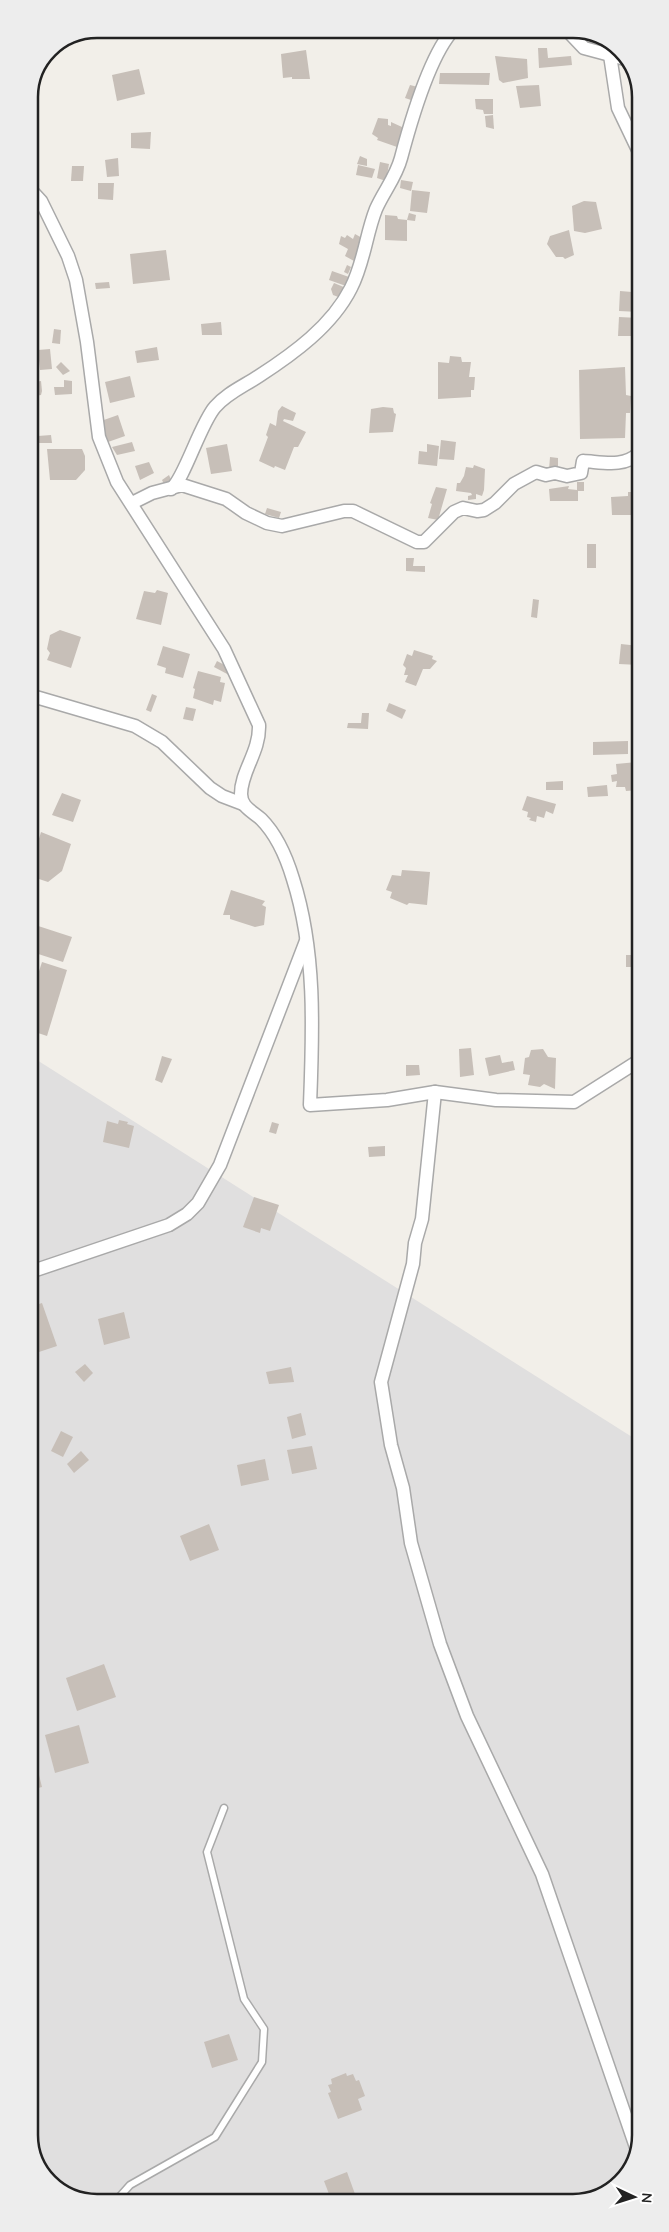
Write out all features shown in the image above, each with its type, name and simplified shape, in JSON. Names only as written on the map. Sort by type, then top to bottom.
[{"type":"street","points":[[168,490],[176,485],[196,440],[215,407],[234,391],[279,363],[319,330],[351,289],[365,253],[376,209],[393,179],[426,81],[447,38]]},
{"type":"street","points":[[575,38],[584,48],[604,47]]},
{"type":"street","points":[[609,50],[620,115],[632,138]]},
{"type":"street","points":[[38,198],[49,217],[76,280],[82,310],[99,437],[117,482],[224,649],[259,725],[260,736],[255,755],[241,793],[243,804]]},
{"type":"street","points":[[132,503],[152,492],[168,490],[182,485],[226,498],[246,513],[267,523],[282,526],[344,511],[353,511],[417,542],[424,542],[454,512],[463,508],[477,511],[484,510],[495,503],[514,484],[536,472],[546,475],[558,473],[568,476],[581,473],[583,461],[623,463],[632,460]]},
{"type":"street","points":[[38,697],[134,726],[162,742],[210,788],[222,796],[243,804],[261,819],[272,833],[293,879],[307,939],[312,1040],[310,1105],[387,1100],[435,1092],[496,1100],[574,1102],[632,1065]]},
{"type":"street","points":[[38,1269],[169,1225],[187,1214],[198,1203],[216,1172],[235,1130],[307,939]]},
{"type":"street","points":[[435,1092],[422,1219],[415,1243],[413,1264],[381,1382],[391,1445],[403,1488],[412,1543],[440,1644],[467,1716],[542,1874],[632,2135]]},
{"type":"lane","points":[[122,2194],[130,2185],[215,2136],[262,2062],[264,2029],[244,1999],[207,1852],[224,1808]]},
{"type":"shaded area","points":[[38,1061],[632,1437],[632,2135],[628,2154],[624,2165],[619,2172],[609,2172],[608,2182],[602,2187],[584,2193],[93,2194],[67,2187],[52,2174],[45,2165],[41,2154],[38,2135]]},
{"type":"building","points":[[538,48],[547,48],[548,58],[571,56],[572,65],[539,68]]},
{"type":"building","points":[[306,50],[310,79],[283,78],[281,54]]},
{"type":"building","points":[[495,56],[527,59],[528,78],[503,83],[499,80]]},
{"type":"building","points":[[139,69],[145,94],[117,101],[112,75]]},
{"type":"building","points":[[440,73],[490,73],[489,85],[439,84]]},
{"type":"building","points":[[410,85],[418,87],[414,101],[405,98]]},
{"type":"building","points":[[539,85],[541,106],[520,108],[516,86]]},
{"type":"building","points":[[475,99],[493,99],[493,114],[484,114],[483,110],[476,109]]},
{"type":"building","points":[[493,115],[494,129],[486,127],[485,116]]},
{"type":"building","points":[[378,118],[388,119],[388,125],[391,126],[391,122],[402,127],[403,134],[397,147],[377,140],[378,138],[372,134]]},
{"type":"building","points":[[151,132],[150,149],[131,148],[131,133]]},
{"type":"building","points":[[360,156],[367,159],[367,166],[357,164]]},
{"type":"building","points":[[118,158],[119,176],[107,177],[105,160]]},
{"type":"building","points":[[380,162],[389,164],[386,181],[377,178]]},
{"type":"building","points":[[358,165],[375,169],[372,178],[356,175]]},
{"type":"building","points":[[72,166],[84,166],[83,181],[71,181]]},
{"type":"building","points":[[401,180],[413,182],[411,191],[400,188]]},
{"type":"building","points":[[98,183],[114,183],[113,200],[98,199]]},
{"type":"building","points":[[412,190],[430,192],[427,213],[410,211]]},
{"type":"building","points":[[584,201],[596,202],[602,229],[585,233],[574,231],[572,206]]},
{"type":"building","points":[[409,213],[416,215],[415,221],[407,220]]},
{"type":"building","points":[[385,215],[397,216],[398,219],[407,220],[407,241],[385,240]]},
{"type":"building","points":[[569,230],[574,255],[565,259],[563,257],[556,257],[547,244],[550,236]]},
{"type":"building","points":[[355,234],[364,239],[354,261],[345,256],[348,249],[339,244],[341,236],[345,238],[347,235],[353,239]]},
{"type":"building","points":[[166,250],[170,280],[133,284],[130,254]]},
{"type":"building","points":[[347,265],[351,267],[348,274],[344,272]]},
{"type":"building","points":[[332,271],[349,277],[346,286],[329,280]]},
{"type":"building","points":[[109,282],[110,288],[96,289],[95,283]]},
{"type":"building","points":[[334,283],[346,288],[341,298],[333,295],[331,289]]},
{"type":"building","points":[[620,291],[632,292],[632,312],[619,311]]},
{"type":"building","points":[[619,317],[632,318],[632,336],[618,336]]},
{"type":"building","points":[[221,322],[222,335],[202,335],[201,324]]},
{"type":"building","points":[[54,329],[61,330],[60,344],[52,343]]},
{"type":"building","points":[[157,347],[159,360],[137,363],[135,351]]},
{"type":"building","points":[[50,349],[52,369],[40,370],[38,350]]},
{"type":"building","points":[[450,356],[461,357],[462,362],[471,362],[469,377],[475,377],[474,390],[471,390],[471,397],[438,399],[438,362],[449,363]]},
{"type":"building","points":[[61,362],[70,371],[63,375],[56,367]]},
{"type":"building","points":[[625,367],[626,395],[631,396],[630,413],[626,413],[625,438],[580,439],[579,370]]},
{"type":"building","points":[[130,376],[135,397],[110,403],[105,382]]},
{"type":"building","points":[[64,380],[72,381],[72,394],[55,395],[54,387],[64,387]]},
{"type":"building","points":[[41,381],[42,391],[41,395],[38,396],[38,382]]},
{"type":"building","points":[[282,406],[296,413],[293,421],[284,419],[283,421],[306,432],[298,447],[294,447],[285,470],[275,466],[274,468],[259,461],[268,437],[266,435],[270,423],[276,426],[278,411]]},
{"type":"building","points":[[393,408],[396,414],[393,432],[369,433],[371,409]]},
{"type":"building","points":[[118,415],[125,436],[108,442],[101,421]]},
{"type":"building","points":[[51,435],[52,443],[38,443],[38,436]]},
{"type":"building","points":[[441,440],[456,442],[454,460],[439,459]]},
{"type":"building","points":[[132,442],[135,451],[117,455],[112,447]]},
{"type":"building","points":[[227,444],[232,471],[211,474],[206,448]]},
{"type":"building","points":[[427,444],[439,446],[437,466],[418,464],[419,451],[427,452]]},
{"type":"building","points":[[47,449],[82,449],[85,456],[85,470],[76,480],[50,480]]},
{"type":"building","points":[[550,457],[558,458],[558,471],[549,470]]},
{"type":"building","points":[[149,462],[154,473],[140,480],[135,466]]},
{"type":"building","points":[[474,465],[485,469],[484,490],[482,496],[476,494],[476,499],[468,500],[468,496],[472,495],[471,493],[456,491],[457,483],[460,483],[464,476],[466,467],[473,468]]},
{"type":"building","points":[[169,475],[173,484],[166,488],[162,480]]},
{"type":"building","points":[[577,482],[584,482],[584,491],[578,491],[578,501],[550,501],[549,489],[569,486],[568,489],[577,490]]},
{"type":"building","points":[[436,487],[447,489],[438,520],[428,518],[432,504],[430,503]]},
{"type":"building","points":[[628,492],[632,492],[632,515],[612,515],[611,497],[628,496]]},
{"type":"building","points":[[267,508],[281,512],[279,518],[265,514]]},
{"type":"building","points":[[587,544],[596,544],[596,568],[587,568]]},
{"type":"building","points":[[406,558],[414,558],[413,566],[425,566],[425,572],[406,571]]},
{"type":"building","points":[[157,590],[168,593],[161,625],[136,619],[144,591],[155,593]]},
{"type":"building","points":[[533,599],[539,600],[537,618],[531,617]]},
{"type":"building","points":[[60,630],[81,637],[71,668],[47,660],[50,653],[47,649],[50,635]]},
{"type":"building","points":[[621,644],[632,645],[632,665],[619,664]]},
{"type":"building","points":[[163,646],[190,654],[183,678],[165,673],[166,668],[157,665]]},
{"type":"building","points":[[414,650],[433,656],[432,659],[437,661],[430,669],[423,669],[416,686],[405,682],[408,675],[404,675],[406,668],[403,665],[407,654],[412,656]]},
{"type":"building","points":[[217,661],[232,669],[229,675],[214,667]]},
{"type":"building","points":[[198,671],[221,677],[220,682],[225,683],[221,702],[214,700],[213,705],[193,698],[195,689],[193,688]]},
{"type":"building","points":[[152,694],[157,696],[151,712],[146,710]]},
{"type":"building","points":[[389,703],[406,710],[402,719],[386,711]]},
{"type":"building","points":[[186,707],[196,709],[193,721],[183,719]]},
{"type":"building","points":[[362,713],[369,713],[368,729],[347,728],[348,723],[361,723]]},
{"type":"building","points":[[628,741],[628,754],[593,755],[593,742]]},
{"type":"building","points":[[632,762],[632,791],[626,791],[625,787],[616,787],[617,781],[612,782],[611,775],[617,774],[616,764]]},
{"type":"building","points":[[563,781],[563,790],[546,790],[546,782]]},
{"type":"building","points":[[607,785],[608,796],[588,797],[587,787]]},
{"type":"building","points":[[62,793],[81,800],[73,822],[52,815]]},
{"type":"building","points":[[527,796],[556,804],[553,814],[546,811],[544,818],[537,816],[536,822],[529,820],[531,818],[527,817],[528,812],[522,810]]},
{"type":"building","points":[[41,832],[71,844],[62,871],[48,882],[39,879],[38,842]]},
{"type":"building","points":[[402,870],[430,872],[427,905],[409,903],[407,905],[390,898],[392,892],[386,890],[392,875],[401,876]]},
{"type":"building","points":[[231,890],[265,901],[262,905],[266,907],[264,925],[255,927],[230,919],[230,915],[223,915]]},
{"type":"building","points":[[38,926],[72,937],[63,962],[38,954]]},
{"type":"building","points":[[626,955],[632,955],[632,967],[626,967]]},
{"type":"building","points":[[42,962],[67,970],[47,1036],[38,1033],[38,974]]},
{"type":"building","points":[[471,1048],[474,1075],[460,1077],[459,1049]]},
{"type":"building","points":[[543,1049],[548,1057],[556,1058],[555,1089],[544,1084],[540,1087],[528,1085],[530,1075],[523,1074],[525,1058],[529,1057],[531,1050]]},
{"type":"building","points":[[500,1055],[502,1063],[513,1061],[515,1070],[489,1076],[485,1058]]},
{"type":"building","points":[[162,1056],[172,1059],[162,1083],[155,1080]]},
{"type":"building","points":[[406,1065],[419,1065],[420,1075],[406,1076]]},
{"type":"building","points":[[119,1120],[134,1126],[129,1148],[103,1142],[107,1121],[118,1124]]},
{"type":"building","points":[[272,1122],[279,1124],[276,1134],[269,1132]]},
{"type":"building","points":[[385,1146],[385,1156],[369,1157],[368,1147]]},
{"type":"building","points":[[254,1197],[279,1205],[270,1231],[261,1228],[260,1233],[243,1227]]},
{"type":"building","points":[[42,1303],[57,1346],[38,1352],[38,1304]]},
{"type":"building","points":[[124,1312],[130,1338],[104,1345],[98,1319]]},
{"type":"building","points":[[85,1364],[93,1373],[84,1382],[75,1372]]},
{"type":"building","points":[[291,1367],[294,1382],[269,1384],[266,1372]]},
{"type":"building","points":[[301,1413],[306,1435],[292,1439],[287,1417]]},
{"type":"building","points":[[61,1431],[73,1437],[63,1457],[51,1451]]},
{"type":"building","points":[[312,1446],[317,1469],[292,1474],[287,1450]]},
{"type":"building","points":[[81,1451],[89,1460],[74,1473],[67,1464]]},
{"type":"building","points":[[265,1459],[269,1480],[241,1486],[237,1465]]},
{"type":"building","points":[[209,1524],[219,1550],[190,1561],[180,1536]]},
{"type":"building","points":[[104,1664],[116,1697],[77,1711],[66,1678]]},
{"type":"building","points":[[79,1725],[89,1763],[55,1773],[45,1735]]},
{"type":"building","points":[[38,1771],[42,1787],[38,1788]]},
{"type":"building","points":[[229,2034],[238,2060],[212,2068],[204,2042]]},
{"type":"building","points":[[346,2073],[347,2076],[353,2074],[356,2081],[359,2080],[365,2096],[358,2099],[362,2110],[338,2119],[328,2093],[331,2092],[328,2085],[332,2084],[331,2079]]},
{"type":"building","points":[[347,2172],[355,2194],[329,2194],[324,2181]]}]
